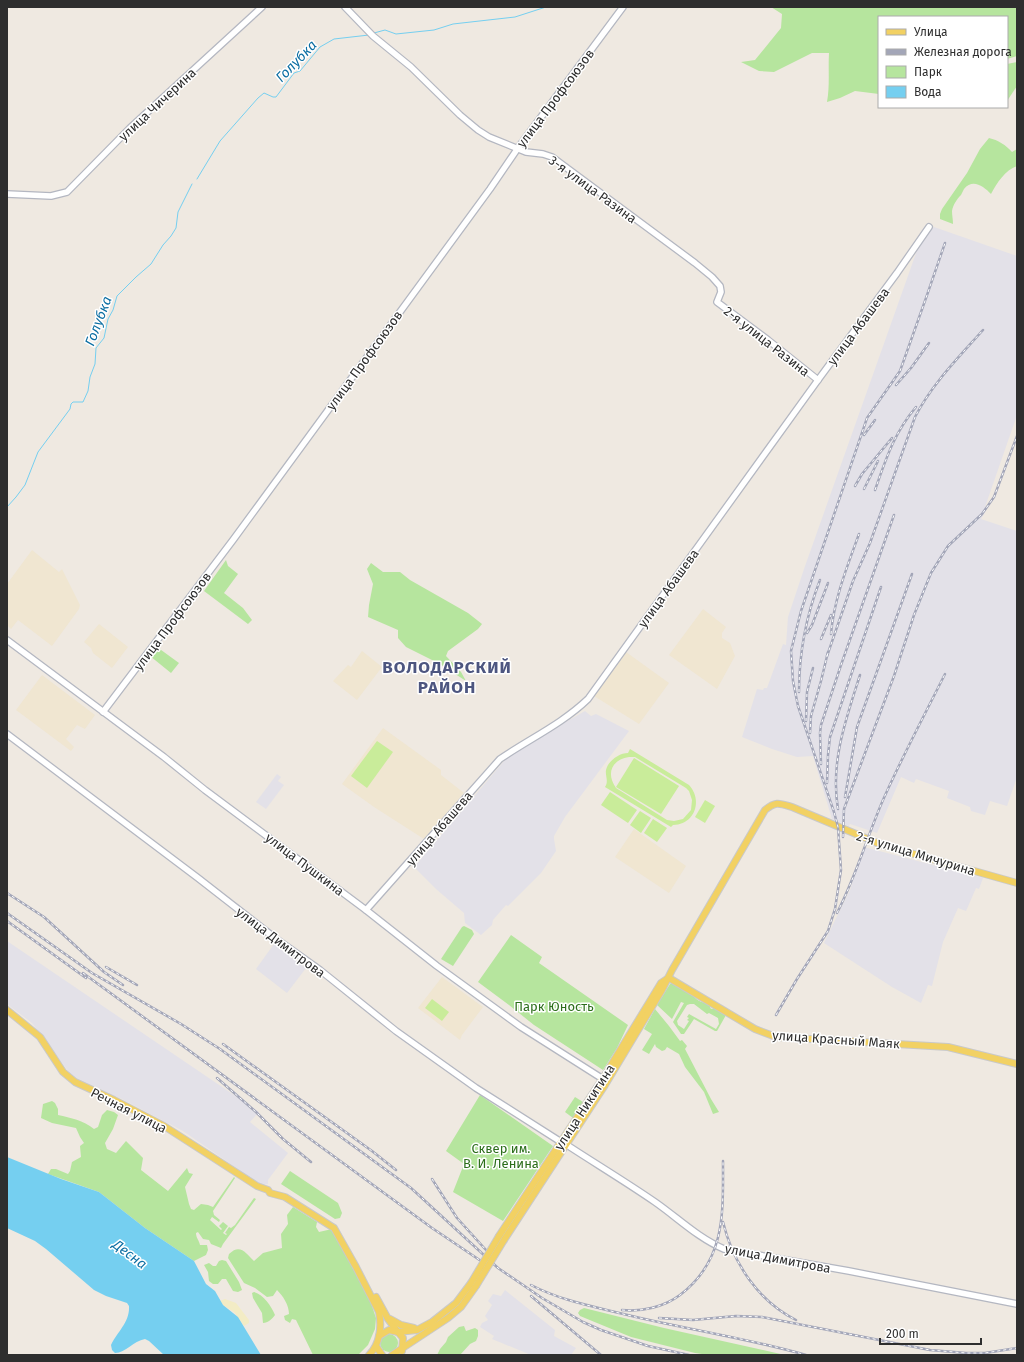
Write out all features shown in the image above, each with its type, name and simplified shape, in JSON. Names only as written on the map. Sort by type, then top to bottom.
[{"type":"main road","name":"улица Никитина","points":[[473,1284],[669,978],[765,810],[772,804]]},
{"type":"main road","name":"2-я улица Мичурина","points":[[772,804],[782,804],[882,845],[1017,883]]},
{"type":"main road","name":"улица Красный Маяк","points":[[669,978],[755,1029],[776,1037],[948,1047],[1017,1064]]},
{"type":"main road","name":"Речная улица","points":[[7,1010],[40,1037],[66,1074],[79,1085],[114,1100],[164,1126],[245,1180],[268,1190],[278,1190],[284,1192],[323,1216],[337,1227],[378,1302],[397,1332]]},
{"type":"main road","name":"Речная улица","points":[[268,1190],[270,1193],[285,1197],[316,1215],[336,1231],[379,1312],[380,1325],[376,1346]]},
{"type":"main road","points":[[379,1336],[389,1330],[397,1332],[417,1330],[432,1322],[456,1303],[473,1284]]},
{"type":"main road","points":[[392,1355],[402,1352],[461,1307],[473,1284]]},
{"type":"main road","points":[[388,1319],[391,1319],[405,1327],[414,1328],[432,1322]]},
{"type":"main road","points":[[397,1332],[403,1338],[402,1352]]},
{"type":"main road","points":[[369,1355],[376,1346],[382,1355]]},
{"type":"street","name":"улица Чичерина","points":[[7,194],[51,196],[67,192],[130,128],[262,7]]},
{"type":"street","name":"3-я улица Разина","points":[[345,7],[372,36],[412,67],[460,116],[478,130],[489,137],[526,152],[543,154],[552,157],[695,263],[720,286],[717,302]]},
{"type":"street","name":"улица Профсоюзов","points":[[103,712],[233,540],[490,189],[518,148],[623,7]]},
{"type":"street","name":"улица Абашева","points":[[366,910],[500,759],[523,743],[567,718],[588,699],[897,273],[929,226]]},
{"type":"street","name":"2-я улица Разина","points":[[717,302],[818,380]]},
{"type":"street","name":"улица Пушкина","points":[[7,640],[366,910],[437,966],[514,1022],[605,1080]]},
{"type":"street","name":"улица Димитрова","points":[[7,734],[278,941],[320,970],[396,1031],[476,1088],[656,1203],[712,1244],[724,1249],[849,1271],[1017,1304]]},
{"type":"shaded area","points":[[934,227],[1017,256],[1017,415],[985,507],[987,509],[981,519],[1017,531],[1017,777],[1007,806],[990,801],[985,815],[971,811],[970,807],[947,798],[949,791],[916,779],[914,783],[901,777],[877,833],[850,824],[849,826],[832,819],[813,756],[797,757],[742,737],[757,689],[763,690],[764,688],[767,688],[783,644],[786,645],[788,617],[804,569],[920,242]]},
{"type":"shaded area","points":[[32,550],[59,572],[62,569],[80,605],[79,609],[52,646],[18,620],[11,629],[7,625],[7,584]]},
{"type":"shaded area","points":[[703,609],[726,627],[722,633],[722,638],[730,643],[735,656],[717,689],[669,655]]},
{"type":"shaded area","points":[[99,624],[128,647],[112,668],[93,653],[91,648],[84,642]]},
{"type":"shaded area","points":[[362,651],[382,667],[357,700],[333,681],[348,665],[351,667]]},
{"type":"shaded area","points":[[626,652],[669,683],[639,724],[594,696]]},
{"type":"shaded area","points":[[42,675],[95,715],[85,729],[77,725],[66,739],[74,747],[71,751],[16,710]]},
{"type":"shaded area","points":[[585,711],[591,716],[596,714],[629,731],[565,817],[554,836],[556,851],[541,873],[508,906],[506,905],[493,920],[492,925],[481,935],[465,923],[464,913],[436,889],[414,867],[505,760],[524,746]]},
{"type":"shaded area","points":[[383,728],[441,770],[441,775],[464,793],[424,839],[374,807],[342,784]]},
{"type":"shaded area","points":[[277,774],[281,777],[278,781],[284,785],[266,809],[256,802]]},
{"type":"shaded area","points":[[634,829],[686,866],[669,893],[615,857]]},
{"type":"shaded area","points":[[864,847],[983,878],[979,889],[976,888],[966,911],[958,908],[943,942],[932,986],[928,985],[921,1003],[892,987],[824,943],[850,890]]},
{"type":"shaded area","points":[[7,941],[259,1112],[250,1122],[288,1153],[268,1180],[268,1184],[262,1185],[258,1183],[183,1131],[122,1099],[72,1076],[32,1023],[7,1004]]},
{"type":"shaded area","points":[[274,944],[306,968],[287,993],[256,969]]},
{"type":"shaded area","points":[[442,977],[483,1007],[462,1035],[460,1040],[418,1008]]},
{"type":"shaded area","points":[[505,1290],[555,1330],[554,1336],[576,1348],[571,1355],[531,1355],[492,1339],[494,1336],[480,1327],[482,1323],[488,1320],[485,1316],[492,1305],[488,1301],[493,1294],[501,1296]]},
{"type":"green space","points":[[771,7],[1017,7],[1017,56],[1008,59],[1008,16],[878,16],[878,94],[855,91],[827,102],[829,53],[812,53],[774,72],[759,71],[741,62],[755,60],[781,28],[782,14]]},
{"type":"green space","points":[[1017,62],[1017,86],[1008,100],[1008,64]]},
{"type":"green space","points":[[989,138],[1002,143],[1012,152],[1017,149],[1017,166],[1005,174],[991,194],[975,184],[967,186],[953,207],[953,224],[940,219],[942,209],[967,173],[980,149]]},
{"type":"green space","points":[[226,560],[228,566],[238,574],[224,593],[243,608],[252,620],[248,624],[204,591]]},
{"type":"green space","points":[[371,563],[383,572],[400,572],[410,580],[468,613],[482,624],[478,629],[448,651],[446,656],[461,672],[466,681],[440,664],[406,647],[398,638],[398,630],[368,617],[373,584],[367,569]]},
{"type":"green space","points":[[157,647],[179,663],[171,673],[150,656]]},
{"type":"green space","points":[[377,741],[393,752],[367,788],[351,776]]},
{"type":"green space","points":[[630,749],[689,785],[696,798],[696,804],[694,811],[687,821],[671,827],[605,787],[607,783],[606,770],[611,761],[618,756],[628,753]],"holes":[[[635,757],[689,791],[692,800],[691,810],[683,819],[674,821],[667,820],[616,788],[611,778],[614,764],[623,759]]]},
{"type":"green space","points":[[634,758],[679,786],[661,814],[616,787]]},
{"type":"green space","points":[[610,792],[637,810],[628,823],[601,805]]},
{"type":"green space","points":[[705,800],[715,806],[705,823],[695,817]]},
{"type":"green space","points":[[640,811],[651,818],[641,833],[630,825]]},
{"type":"green space","points":[[653,819],[667,828],[657,842],[644,833]]},
{"type":"green space","points":[[464,926],[472,930],[474,934],[453,966],[441,959]]},
{"type":"green space","name":"Парк Юность","points":[[511,935],[542,957],[539,963],[628,1025],[617,1048],[603,1070],[534,1025],[478,982]]},
{"type":"green space","points":[[673,983],[693,995],[698,1001],[711,1006],[710,1008],[714,1008],[726,1015],[717,1031],[694,1019],[684,1034],[681,1034],[673,1022],[684,1003],[681,1002],[672,1019],[657,1005],[670,984]],"holes":[[[694,1004],[707,1014],[709,1013],[718,1018],[719,1024],[716,1029],[689,1014],[687,1017],[689,1018],[687,1020],[689,1021],[684,1029],[678,1025],[677,1021],[687,1005]]]},
{"type":"green space","points":[[432,999],[449,1012],[442,1021],[425,1008]]},
{"type":"green space","points":[[655,1009],[680,1041],[682,1040],[687,1046],[685,1049],[719,1112],[713,1114],[704,1092],[685,1067],[679,1054],[667,1047],[662,1051],[656,1047],[655,1044],[649,1054],[642,1050],[652,1034],[644,1029]]},
{"type":"green space","name":"Сквер им. В. И. Ленина","points":[[480,1095],[553,1146],[503,1221],[453,1192],[464,1164],[446,1151]]},
{"type":"green space","points":[[575,1097],[583,1102],[573,1118],[565,1112]]},
{"type":"green space","points":[[52,1101],[58,1109],[58,1115],[81,1121],[94,1129],[98,1127],[102,1115],[107,1110],[118,1115],[113,1129],[105,1143],[107,1149],[116,1153],[126,1141],[143,1158],[141,1170],[168,1191],[187,1168],[189,1173],[193,1174],[185,1187],[191,1209],[194,1210],[201,1204],[213,1207],[234,1177],[235,1178],[213,1211],[214,1215],[220,1220],[219,1222],[212,1217],[210,1220],[221,1230],[222,1229],[219,1226],[223,1222],[228,1226],[223,1233],[226,1235],[227,1234],[225,1233],[229,1227],[231,1228],[235,1225],[254,1198],[256,1199],[221,1248],[211,1244],[209,1240],[203,1239],[198,1232],[196,1233],[200,1245],[207,1245],[208,1250],[206,1255],[194,1261],[145,1228],[99,1192],[48,1174],[51,1169],[56,1169],[68,1174],[72,1162],[81,1157],[80,1146],[84,1143],[76,1128],[52,1123],[41,1118],[43,1104]]},
{"type":"green space","points":[[290,1171],[338,1203],[342,1213],[340,1218],[335,1219],[281,1184]]},
{"type":"green space","points":[[293,1207],[317,1222],[316,1227],[319,1232],[332,1229],[371,1303],[376,1318],[375,1329],[368,1345],[358,1355],[313,1355],[296,1320],[292,1319],[290,1323],[285,1320],[284,1316],[289,1314],[289,1311],[279,1292],[277,1290],[273,1296],[267,1297],[255,1288],[244,1283],[228,1258],[229,1254],[233,1251],[240,1249],[254,1261],[263,1253],[282,1248],[281,1234],[288,1224],[287,1215]]},
{"type":"green space","points":[[219,1261],[226,1261],[239,1282],[242,1290],[238,1292],[233,1291],[226,1279],[222,1279],[218,1284],[213,1284],[209,1281],[208,1272],[204,1265],[209,1263],[216,1266]]},
{"type":"green space","points":[[252,1293],[258,1293],[267,1301],[275,1315],[267,1322],[263,1323],[262,1313],[253,1298]]},
{"type":"green space","points":[[584,1308],[664,1328],[785,1355],[709,1355],[695,1353],[631,1337],[580,1316],[578,1313]]},
{"type":"green space","points":[[464,1326],[466,1331],[475,1328],[478,1330],[476,1341],[470,1344],[460,1355],[437,1355],[448,1337],[459,1327]]},
{"type":"green space","points":[[389,1334],[395,1337],[398,1343],[395,1349],[389,1352],[383,1349],[380,1343],[383,1337]]},
{"type":"sand","points":[[225,1299],[236,1303],[249,1320],[249,1323],[244,1326],[234,1312],[223,1305],[220,1301]]},
{"type":"water","name":"Десна","points":[[7,1157],[61,1179],[99,1192],[145,1228],[194,1261],[206,1284],[215,1291],[223,1305],[238,1317],[261,1355],[164,1355],[145,1339],[123,1351],[115,1353],[112,1350],[111,1345],[126,1322],[129,1306],[127,1303],[94,1290],[35,1241],[7,1228]]},
{"type":"waterway","name":"Голубка","points":[[374,33],[385,30],[396,34],[434,30],[453,24],[515,17],[546,7]]},
{"type":"waterway","name":"Голубка","points":[[197,179],[220,141],[258,98],[264,93],[276,97],[294,73],[300,71],[320,47],[334,39],[369,35]]},
{"type":"waterway","name":"Голубка","points":[[7,507],[25,485],[38,452],[70,409],[71,404],[73,402],[83,402],[88,391],[90,377],[95,364],[96,348],[104,338],[108,319],[113,310],[117,296],[151,264],[163,245],[171,236],[176,228],[178,212],[192,184]]},
{"type":"railway","points":[[776,1015],[828,931],[835,909],[841,870],[838,827],[798,706],[793,681],[791,651],[801,611],[867,418],[900,371],[945,243]]},
{"type":"railway","points":[[827,656],[853,581],[870,543],[915,417],[929,393],[983,330]]},
{"type":"railway","points":[[896,385],[911,368],[929,343]]},
{"type":"railway","points":[[875,490],[896,437],[916,407]]},
{"type":"railway","points":[[864,435],[875,420]]},
{"type":"railway","points":[[843,837],[844,809],[894,676],[914,615],[931,573],[948,546],[982,514],[994,497],[1017,436]]},
{"type":"railway","points":[[855,486],[862,474],[892,438]]},
{"type":"railway","points":[[864,489],[878,461]]},
{"type":"railway","points":[[821,764],[821,725],[894,515]]},
{"type":"railway","points":[[831,634],[838,596],[859,534]]},
{"type":"railway","points":[[845,797],[857,727],[912,574]]},
{"type":"railway","points":[[799,692],[800,664],[804,635],[820,580]]},
{"type":"railway","points":[[807,633],[812,625],[828,583]]},
{"type":"railway","points":[[827,783],[830,737],[881,587]]},
{"type":"railway","points":[[821,639],[831,615]]},
{"type":"railway","points":[[810,733],[811,716],[828,652]]},
{"type":"railway","points":[[806,721],[807,692],[813,668]]},
{"type":"railway","points":[[837,913],[850,885],[883,800],[905,752],[945,674]]},
{"type":"railway","points":[[838,809],[836,792],[838,758],[845,724],[860,675]]},
{"type":"railway","points":[[7,893],[44,917],[104,972],[123,985]]},
{"type":"railway","points":[[7,913],[92,973],[181,1024],[220,1049],[411,1188],[498,1268],[542,1298],[583,1322],[601,1330],[648,1346],[689,1355]]},
{"type":"railway","points":[[7,921],[86,978]]},
{"type":"railway","points":[[106,967],[137,985]]},
{"type":"railway","points":[[83,973],[432,1228],[487,1265]]},
{"type":"railway","points":[[223,1044],[372,1151],[396,1170]]},
{"type":"railway","points":[[217,1078],[256,1112],[283,1139],[311,1162]]},
{"type":"railway","points":[[622,1310],[652,1308],[667,1303],[680,1295],[695,1281],[706,1267],[714,1251],[722,1217],[723,1161]]},
{"type":"railway","points":[[432,1179],[457,1218],[486,1250]]},
{"type":"railway","points":[[723,1222],[733,1252],[749,1279],[770,1302],[782,1312],[796,1320]]},
{"type":"railway","points":[[531,1285],[562,1298],[593,1307],[806,1355]]},
{"type":"railway","points":[[531,1296],[601,1355]]},
{"type":"railway","points":[[659,1318],[693,1320],[736,1316],[762,1317],[930,1350],[985,1353],[1017,1348]]},
{"type":"district","name":"ВОЛОДАРСКИЙ РАЙОН","points":[[447,677]]}]
